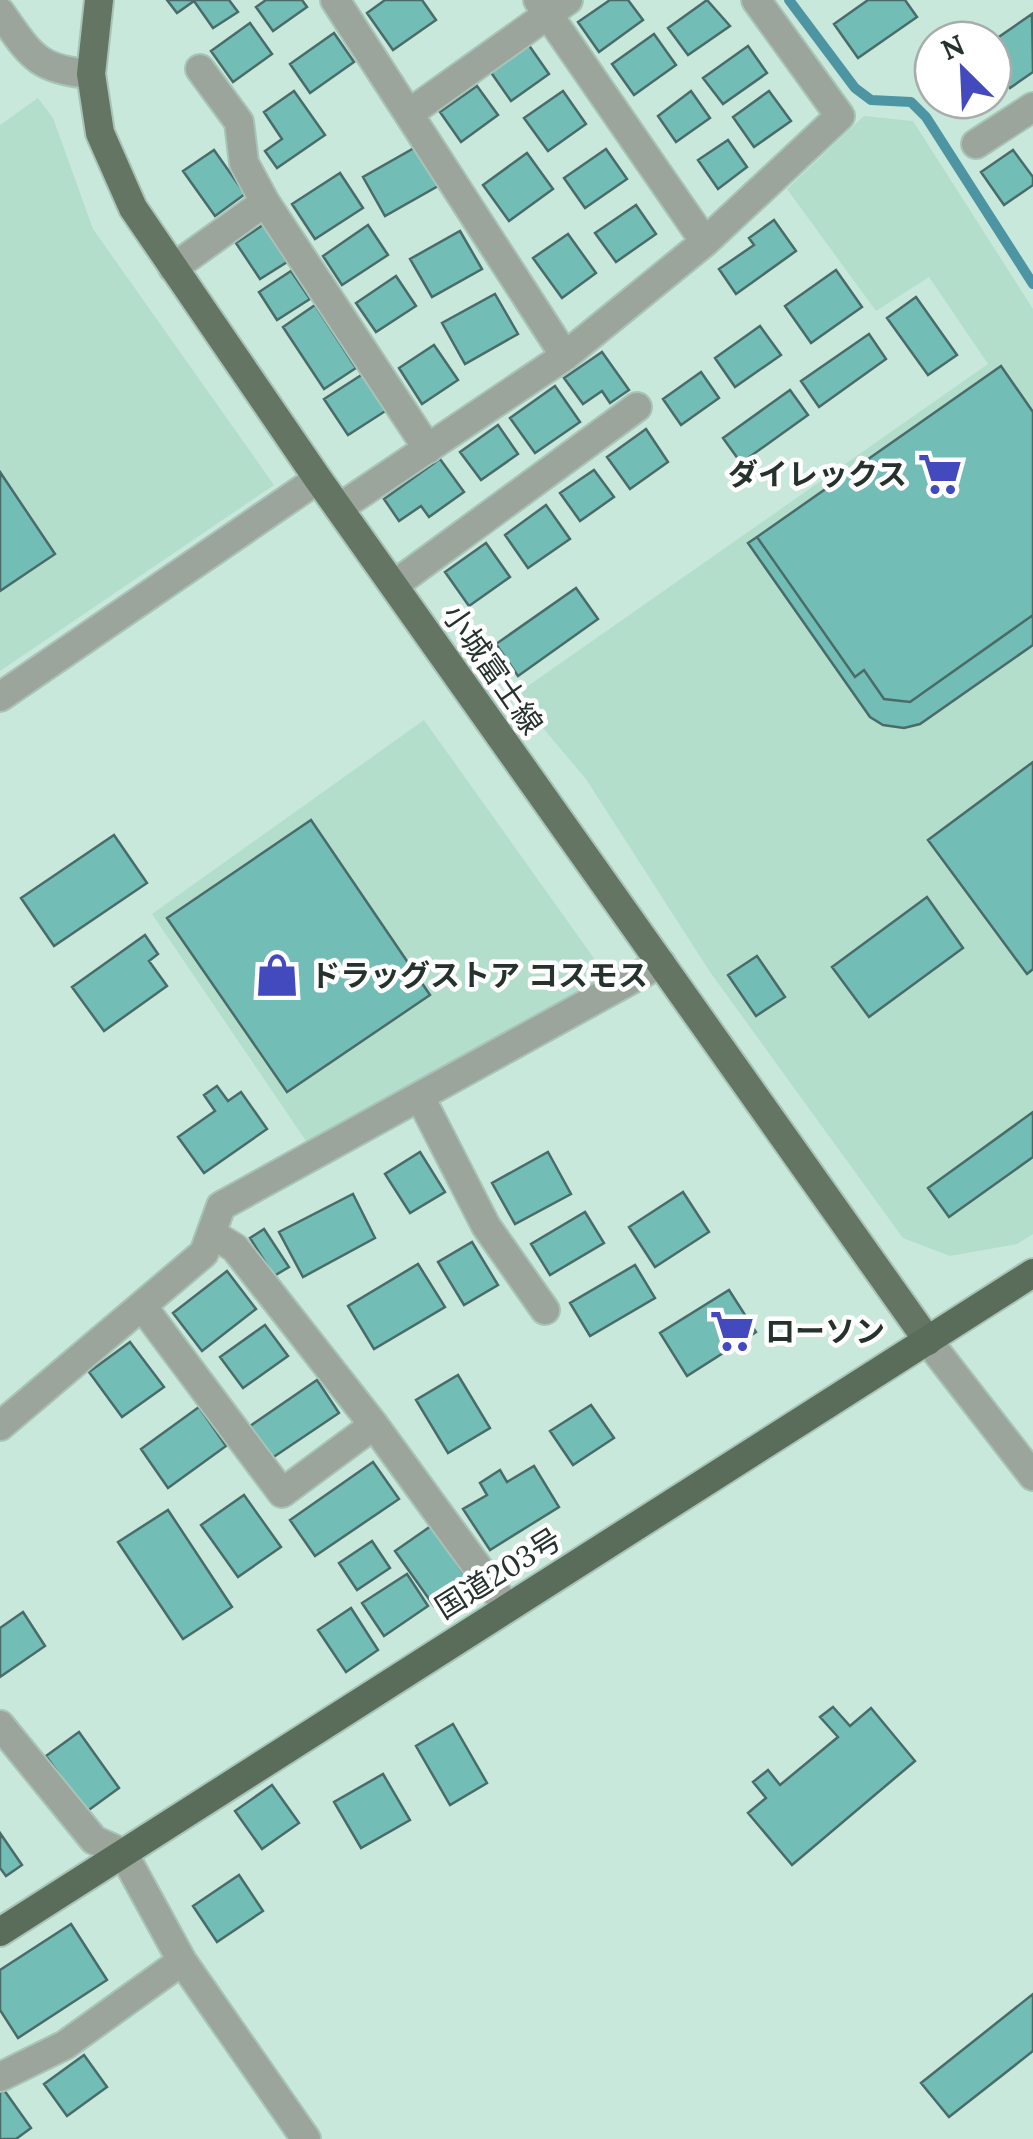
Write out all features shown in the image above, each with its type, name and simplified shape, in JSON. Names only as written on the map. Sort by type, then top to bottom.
[{"type":"highway","name":"国道203号","points":[[0,1932],[1033,1273]]},
{"type":"main road","name":"小城富士線","points":[[99,0],[90,74],[100,133],[133,208],[318,479],[928,1340]]},
{"type":"street","points":[[336,0],[566,356]]},
{"type":"street","points":[[339,508],[566,356],[706,242],[840,116],[756,0]]},
{"type":"street","points":[[411,112],[551,5],[706,242]]},
{"type":"street","points":[[0,12],[29,53],[57,72],[90,74]]},
{"type":"street","points":[[200,69],[240,122],[244,162],[266,202],[428,449]]},
{"type":"street","points":[[976,144],[1033,107]]},
{"type":"street","points":[[173,268],[266,202]]},
{"type":"street","points":[[394,585],[637,407]]},
{"type":"street","points":[[0,697],[318,479]]},
{"type":"street","points":[[0,1426],[204,1252],[214,1235],[221,1206],[661,964]]},
{"type":"street","points":[[420,1097],[486,1226],[545,1310]]},
{"type":"street","points":[[214,1235],[235,1248],[374,1424],[506,1606]]},
{"type":"street","points":[[142,1306],[282,1493],[374,1424]]},
{"type":"street","points":[[928,1340],[1033,1476]]},
{"type":"street","points":[[0,1725],[94,1840],[123,1853],[182,1961],[299,2137]]},
{"type":"street","points":[[0,2076],[65,2046],[182,1961]]},
{"type":"shaded area","points":[[38,98],[53,118],[93,229],[274,485],[0,671],[0,125]]},
{"type":"shaded area","points":[[864,116],[913,121],[1033,309],[1033,1234],[1017,1244],[950,1256],[903,1238],[710,972],[586,779],[515,695],[988,364],[929,277],[876,311],[787,189]]},
{"type":"shaded area","points":[[424,720],[608,978],[306,1141],[152,914]]},
{"type":"building","points":[[167,0],[229,0],[238,12],[213,28],[194,1],[177,13]]},
{"type":"building","points":[[266,0],[302,0],[307,7],[273,31],[256,7]]},
{"type":"building","points":[[385,0],[422,0],[436,20],[393,50],[367,13]]},
{"type":"building","points":[[610,0],[628,0],[643,20],[599,52],[578,22]]},
{"type":"building","points":[[707,0],[730,26],[688,55],[668,28]]},
{"type":"building","points":[[868,0],[905,0],[917,17],[858,58],[834,24]]},
{"type":"building","points":[[1032,14],[1033,72],[1013,86],[1013,27]]},
{"type":"building","points":[[250,23],[272,54],[233,82],[211,51]]},
{"type":"building","points":[[334,33],[354,62],[310,93],[290,64]]},
{"type":"building","points":[[654,34],[676,65],[634,95],[612,64]]},
{"type":"building","points":[[528,44],[549,74],[511,101],[490,71]]},
{"type":"building","points":[[748,46],[767,73],[723,104],[703,78]]},
{"type":"building","points":[[477,86],[498,115],[461,142],[440,112]]},
{"type":"building","points":[[294,91],[325,135],[277,168],[265,151],[282,139],[264,112]]},
{"type":"building","points":[[563,91],[586,124],[548,151],[524,118]]},
{"type":"building","points":[[691,91],[710,118],[676,142],[658,116]]},
{"type":"building","points":[[769,91],[791,121],[754,147],[733,117]]},
{"type":"building","points":[[728,140],[747,167],[718,189],[698,160]]},
{"type":"building","points":[[416,147],[438,186],[385,216],[363,177]]},
{"type":"building","points":[[606,149],[627,179],[585,208],[564,178]]},
{"type":"building","points":[[214,150],[245,194],[215,216],[183,171]]},
{"type":"building","points":[[1013,150],[1033,177],[1033,185],[1004,205],[981,172]]},
{"type":"building","points":[[527,153],[553,189],[509,221],[483,185]]},
{"type":"building","points":[[340,173],[363,208],[315,239],[292,204]]},
{"type":"building","points":[[636,205],[656,234],[616,262],[595,233]]},
{"type":"building","points":[[774,220],[796,251],[736,294],[719,269],[754,245],[749,238]]},
{"type":"building","points":[[263,225],[287,262],[260,279],[236,243]]},
{"type":"building","points":[[368,225],[388,255],[342,285],[323,256]]},
{"type":"building","points":[[460,231],[482,269],[432,297],[410,259]]},
{"type":"building","points":[[568,234],[596,273],[562,298],[533,258]]},
{"type":"building","points":[[836,270],[862,307],[811,343],[785,306]]},
{"type":"building","points":[[291,271],[310,299],[277,320],[259,292]]},
{"type":"building","points":[[396,276],[416,306],[376,332],[356,303]]},
{"type":"building","points":[[495,294],[518,334],[465,364],[442,323]]},
{"type":"building","points":[[916,297],[957,355],[928,375],[887,318]]},
{"type":"building","points":[[315,305],[356,368],[324,389],[283,327]]},
{"type":"building","points":[[760,326],[781,355],[735,387],[715,358]]},
{"type":"building","points":[[869,334],[886,359],[819,407],[801,381]]},
{"type":"building","points":[[434,345],[458,380],[422,404],[399,368]]},
{"type":"building","points":[[602,352],[629,390],[610,403],[602,391],[583,404],[564,378]]},
{"type":"building","name":"ダイレックス","points":[[1001,366],[1033,412],[1033,615],[910,702],[884,699],[864,670],[855,677],[757,537]]},
{"type":"building","points":[[701,372],[719,398],[681,425],[663,399]]},
{"type":"building","points":[[363,374],[387,410],[348,435],[324,399]]},
{"type":"building","points":[[555,386],[580,422],[535,453],[510,418]]},
{"type":"building","points":[[790,390],[808,415],[741,463],[723,438]]},
{"type":"building","points":[[498,425],[518,454],[481,480],[460,452]]},
{"type":"building","points":[[646,429],[668,462],[630,489],[607,457]]},
{"type":"building","points":[[440,459],[464,492],[429,517],[421,506],[399,521],[384,499]]},
{"type":"building","points":[[594,470],[614,497],[580,521],[560,493]]},
{"type":"building","points":[[0,472],[55,554],[0,591]]},
{"type":"building","points":[[546,505],[570,539],[528,568],[505,535]]},
{"type":"building","points":[[757,537],[855,677],[864,670],[884,699],[910,702],[1033,615],[1033,645],[920,724],[904,728],[883,725],[870,717],[748,543]]},
{"type":"building","points":[[486,543],[510,577],[469,606],[445,572]]},
{"type":"building","points":[[576,588],[598,619],[518,676],[496,644]]},
{"type":"building","points":[[1033,762],[1033,969],[1027,974],[928,840]]},
{"type":"building","points":[[311,820],[430,995],[287,1092],[167,918]]},
{"type":"building","points":[[114,835],[147,883],[54,946],[21,898]]},
{"type":"building","points":[[927,897],[963,948],[869,1017],[832,967]]},
{"type":"building","points":[[145,935],[158,954],[149,961],[167,986],[104,1031],[72,987]]},
{"type":"building","points":[[757,956],[785,997],[756,1016],[728,975]]},
{"type":"building","points":[[217,1086],[228,1101],[241,1092],[267,1129],[204,1173],[178,1137],[215,1111],[204,1095]]},
{"type":"building","points":[[1033,1112],[1033,1157],[949,1217],[928,1188]]},
{"type":"building","points":[[420,1152],[445,1192],[410,1213],[385,1174]]},
{"type":"building","points":[[548,1152],[571,1194],[515,1224],[492,1183]]},
{"type":"building","points":[[683,1192],[709,1232],[655,1267],[629,1227]]},
{"type":"building","points":[[353,1194],[375,1238],[303,1277],[279,1232]]},
{"type":"building","points":[[585,1212],[604,1243],[550,1275],[531,1244]]},
{"type":"building","points":[[264,1229],[289,1267],[274,1276],[250,1238]]},
{"type":"building","points":[[472,1242],[498,1285],[464,1305],[438,1262]]},
{"type":"building","points":[[418,1264],[445,1307],[374,1349],[348,1306]]},
{"type":"building","points":[[635,1265],[655,1298],[590,1336],[570,1303]]},
{"type":"building","points":[[227,1271],[256,1309],[202,1351],[173,1313]]},
{"type":"building","points":[[729,1290],[756,1332],[687,1376],[660,1333]]},
{"type":"building","points":[[265,1325],[288,1356],[243,1388],[220,1357]]},
{"type":"building","points":[[130,1342],[164,1387],[122,1417],[89,1372]]},
{"type":"building","points":[[458,1375],[490,1428],[448,1453],[416,1400]]},
{"type":"building","points":[[317,1380],[339,1413],[272,1458],[250,1426]]},
{"type":"building","points":[[591,1405],[614,1438],[573,1465],[550,1431]]},
{"type":"building","points":[[199,1407],[226,1446],[168,1488],[141,1449]]},
{"type":"building","points":[[373,1462],[399,1499],[315,1556],[290,1520]]},
{"type":"building","points":[[534,1466],[559,1507],[490,1550],[463,1509],[487,1495],[480,1483],[500,1470],[507,1482]]},
{"type":"building","points":[[244,1495],[281,1547],[238,1577],[201,1525]]},
{"type":"building","points":[[168,1510],[232,1607],[183,1639],[118,1542]]},
{"type":"building","points":[[431,1526],[469,1581],[434,1606],[395,1551]]},
{"type":"building","points":[[372,1541],[390,1568],[357,1590],[339,1563]]},
{"type":"building","points":[[407,1574],[428,1606],[384,1636],[362,1603]]},
{"type":"building","points":[[351,1608],[378,1650],[346,1672],[318,1630]]},
{"type":"building","points":[[23,1612],[45,1646],[0,1677],[0,1628]]},
{"type":"building","points":[[833,1707],[850,1726],[871,1708],[915,1761],[792,1865],[748,1813],[766,1798],[753,1782],[768,1770],[780,1785],[838,1737],[820,1717]]},
{"type":"building","points":[[453,1724],[487,1783],[450,1805],[416,1746]]},
{"type":"building","points":[[79,1732],[119,1788],[86,1812],[46,1756]]},
{"type":"building","points":[[383,1774],[410,1820],[361,1848],[334,1802]]},
{"type":"building","points":[[272,1785],[299,1823],[262,1849],[235,1811]]},
{"type":"building","points":[[0,1833],[22,1865],[6,1876],[0,1868]]},
{"type":"building","points":[[239,1875],[263,1911],[217,1942],[193,1906]]},
{"type":"building","points":[[71,1924],[107,1980],[18,2038],[0,2010],[0,1970]]},
{"type":"building","points":[[1033,1994],[1033,2051],[949,2117],[921,2083]]},
{"type":"building","points":[[84,2055],[107,2087],[67,2116],[44,2084]]},
{"type":"building","points":[[4,2090],[31,2128],[16,2139],[0,2139],[0,2093]]},
{"type":"waterway","points":[[789,0],[855,88],[871,100],[911,102],[926,117],[1033,284]]},
{"type":"place","name":"ダイレックス","points":[[940,474]]},
{"type":"place","name":"ドラッグストア コスモス","points":[[277,975]]},
{"type":"place","name":"ローソン","points":[[732,1331]]}]
